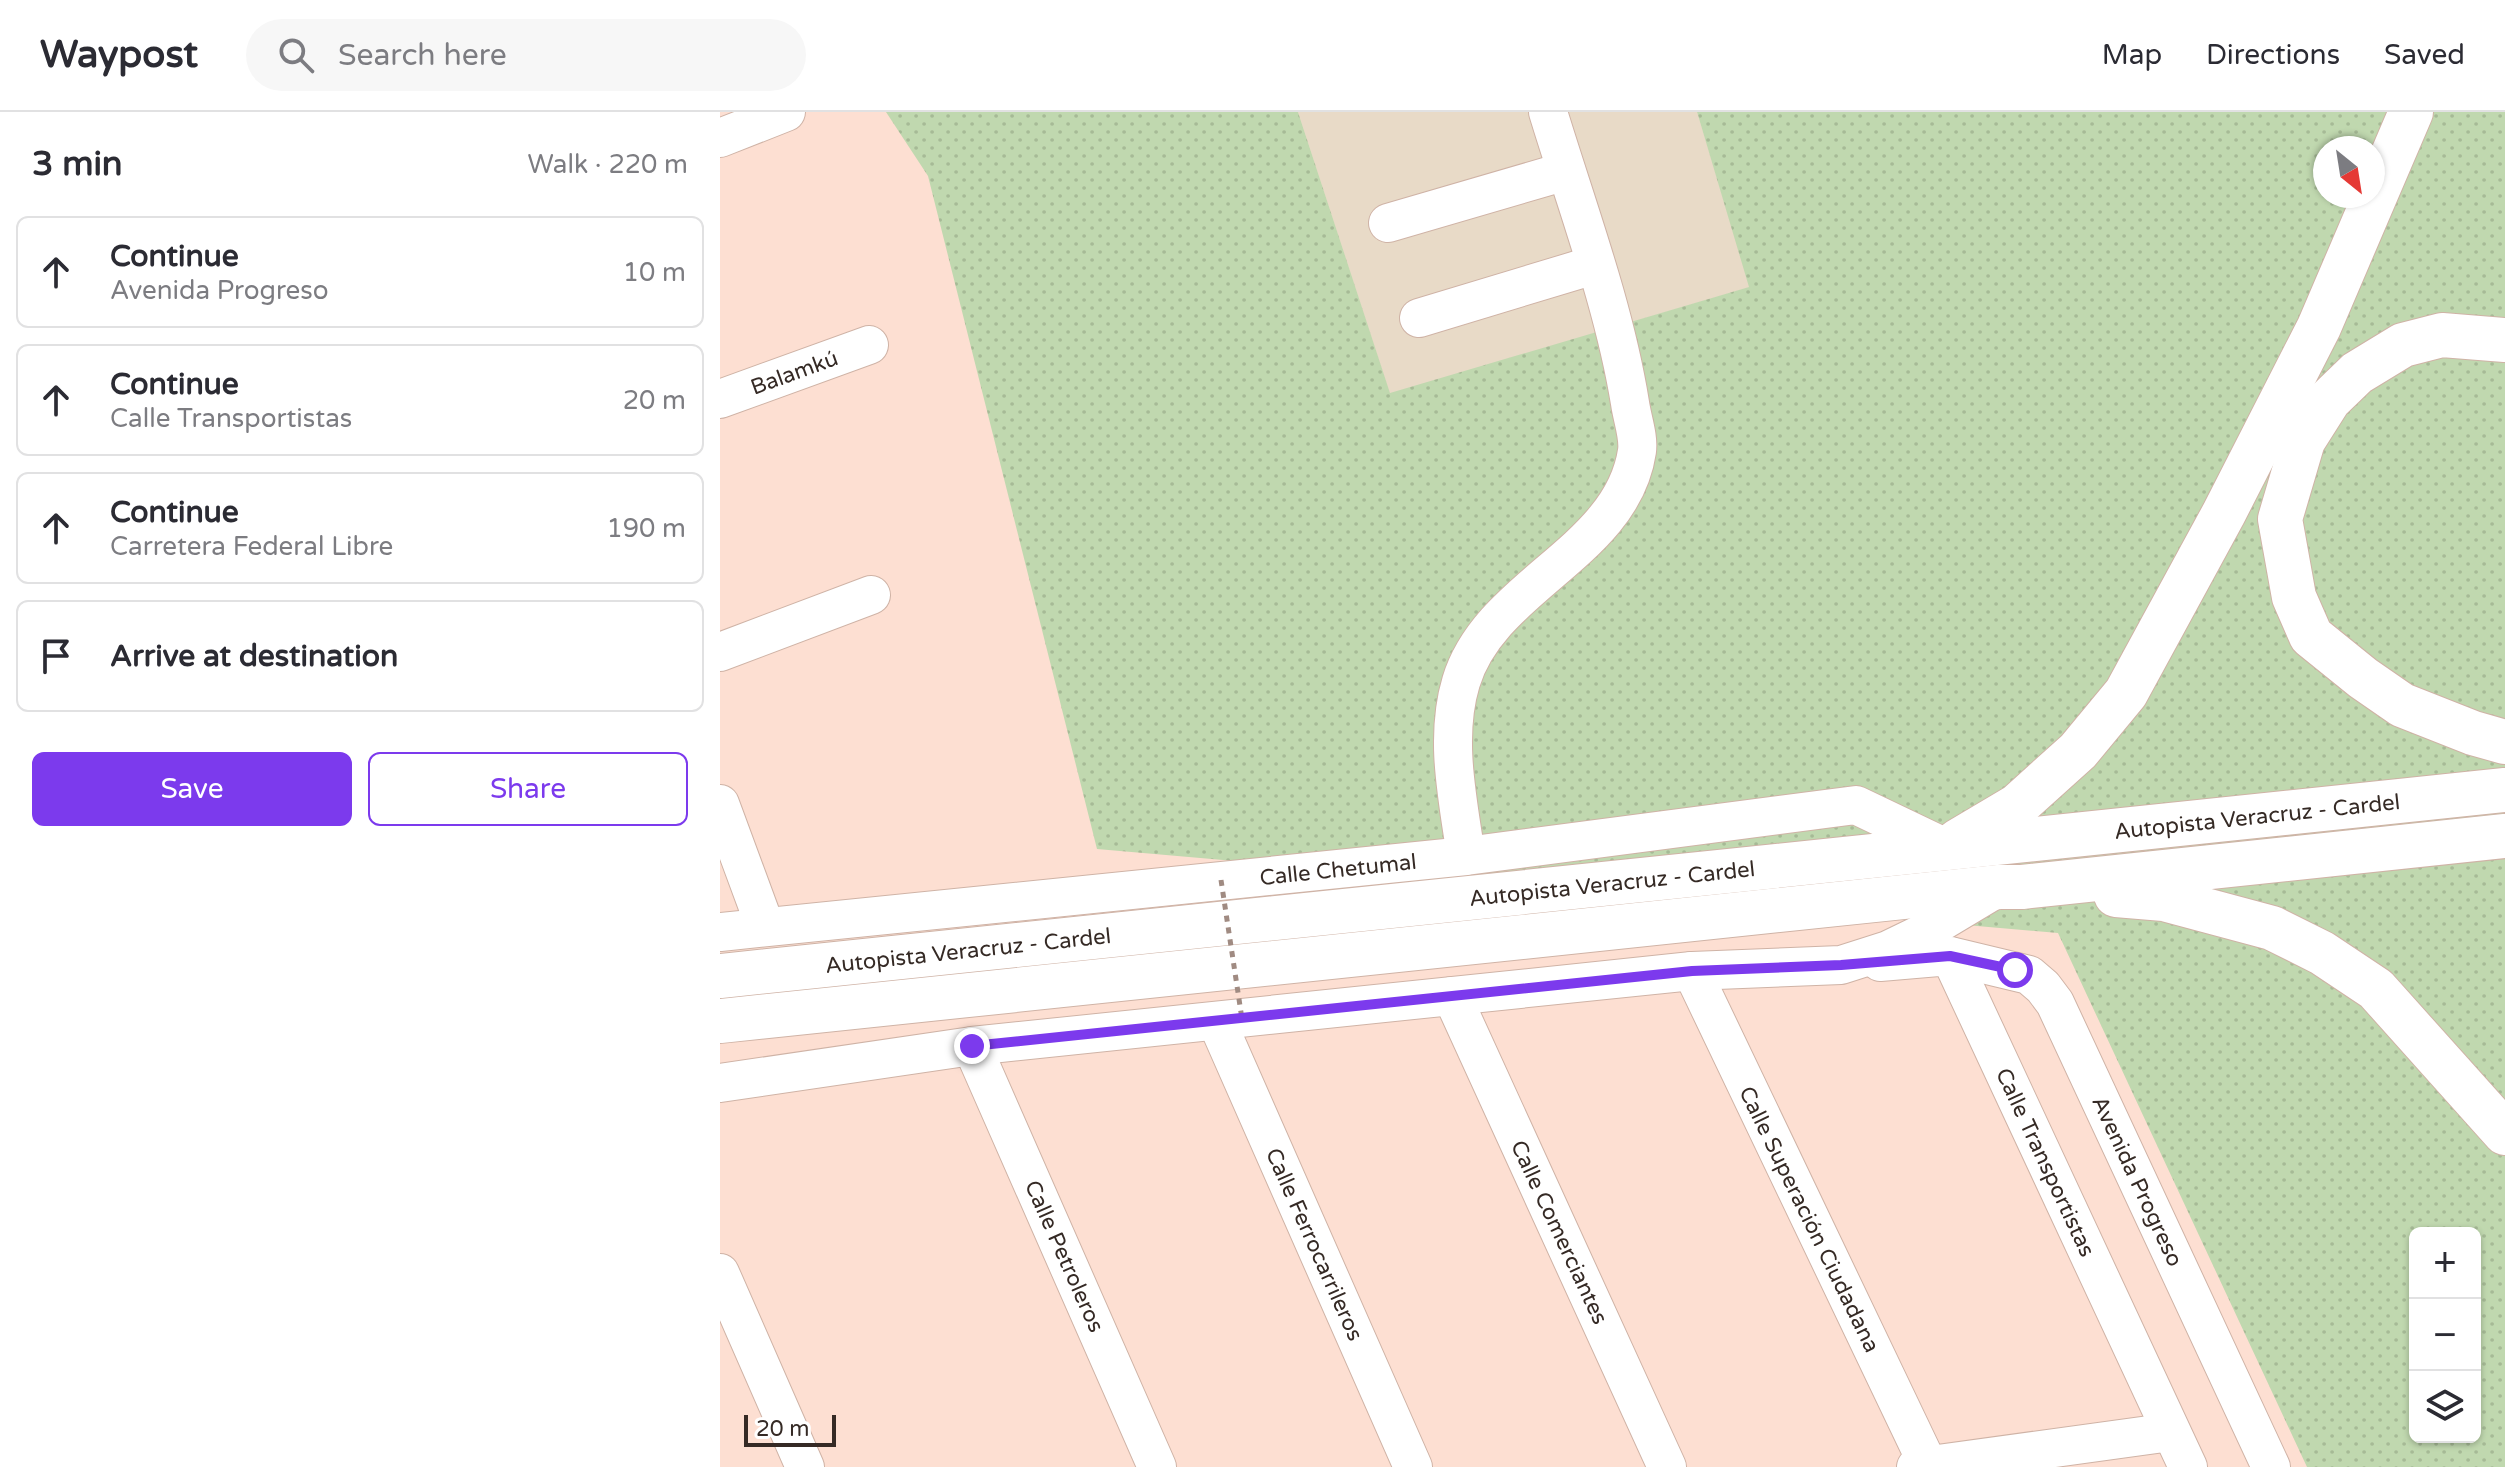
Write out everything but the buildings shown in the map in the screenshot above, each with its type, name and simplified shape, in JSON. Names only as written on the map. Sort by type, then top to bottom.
[{"type":"highway","points":[[1946,848],[2017,806],[2078,751],[2126,693],[2224,513],[2319,327],[2411,112]]},
{"type":"highway","points":[[2505,340],[2442,335],[2403,345],[2357,373],[2329,400],[2303,441],[2280,519],[2294,597],[2311,636],[2402,705],[2505,742]]},
{"type":"highway","name":"Autopista Veracruz - Cardel","points":[[720,976],[2505,790]]},
{"type":"highway","name":"Autopista Veracruz - Cardel","points":[[720,1021],[2505,836]]},
{"type":"highway","points":[[2010,887],[2164,899],[2272,928],[2322,953],[2376,989],[2505,1133]]},
{"type":"street","points":[[720,138],[786,112]]},
{"type":"street","points":[[1466,856],[1456,784],[1453,722],[1461,682],[1469,662],[1496,621],[1600,525],[1630,482],[1637,447],[1624,365],[1548,112]]},
{"type":"street","points":[[1388,223],[1566,171]]},
{"type":"street","points":[[1419,318],[1594,265]]},
{"type":"street","name":"Balamkú","points":[[720,399],[869,345]]},
{"type":"street","points":[[720,652],[871,595]]},
{"type":"street","points":[[720,804],[765,926]]},
{"type":"street","name":"Calle Chetumal","points":[[720,932],[1466,856],[1856,805],[1946,848]]},
{"type":"street","points":[[1841,965],[1888,950],[2010,887]]},
{"type":"street","points":[[720,1083],[972,1046],[1692,971],[1841,965],[1950,956]]},
{"type":"street","name":"Calle Transportistas","points":[[1950,956],[2188,1467]]},
{"type":"street","name":"Avenida Progreso","points":[[1950,956],[2029,975],[2055,1003],[2271,1467]]},
{"type":"street","name":"Calle Superación Ciudadana","points":[[1692,971],[1924,1467]]},
{"type":"street","name":"Calle Comerciantes","points":[[1452,996],[1667,1467]]},
{"type":"street","name":"Calle Ferrocarrileros","points":[[1229,1020],[1413,1467]]},
{"type":"street","name":"Calle Petroleros","points":[[972,1046],[1157,1467]]},
{"type":"street","points":[[720,1273],[805,1467]]},
{"type":"street","points":[[1924,1467],[2171,1432]]},
{"type":"path","points":[[1221,880],[1229,1020]]},
{"type":"shaded area","points":[[1298,112],[1697,112],[1750,287],[1390,394]]},
{"type":"green space","points":[[886,112],[1298,112],[1390,393],[1749,287],[1697,112],[2505,112],[2505,1467],[2307,1467],[2058,933],[1097,849],[928,176]]},
{"type":"route","points":[[972,1046],[1692,971],[1841,965],[1950,956],[2015,970]]}]
